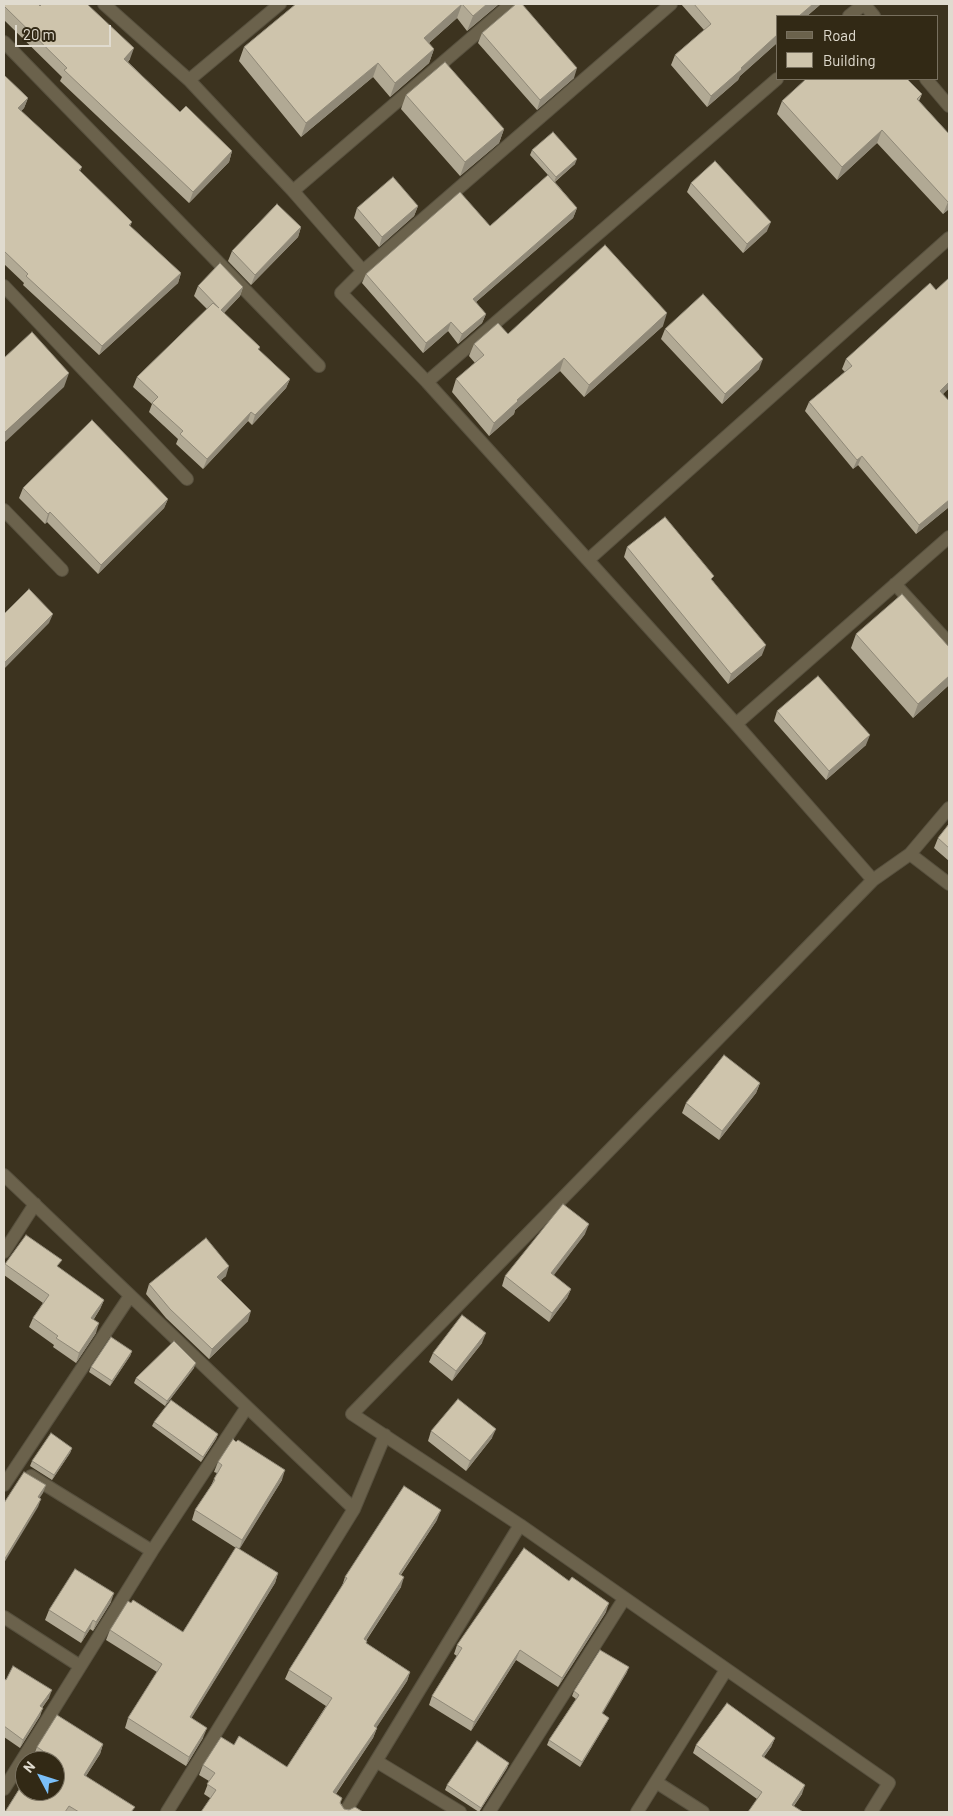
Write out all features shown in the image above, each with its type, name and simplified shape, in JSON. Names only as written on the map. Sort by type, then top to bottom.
[{"type":"street","points":[[104,4],[188,80],[293,191],[363,271]]},
{"type":"street","points":[[188,80],[280,4]]},
{"type":"street","points":[[293,191],[510,4]]},
{"type":"street","points":[[671,4],[363,271],[341,293],[427,382],[736,724],[873,880]]},
{"type":"street","points":[[850,15],[864,4],[873,15]]},
{"type":"street","points":[[4,42],[319,366]]},
{"type":"street","points":[[427,382],[776,80]]},
{"type":"street","points":[[927,80],[949,106]]},
{"type":"street","points":[[588,560],[949,238]]},
{"type":"street","points":[[4,286],[187,479]]},
{"type":"street","points":[[4,510],[62,570]]},
{"type":"street","points":[[736,724],[949,537]]},
{"type":"street","points":[[895,584],[949,643]]},
{"type":"street","points":[[871,1812],[889,1783],[520,1525],[352,1414],[873,880],[910,854],[949,808]]},
{"type":"street","points":[[910,854],[949,884]]},
{"type":"street","points":[[4,1174],[354,1509]]},
{"type":"street","points":[[4,1252],[35,1204]]},
{"type":"street","points":[[4,1485],[130,1296]]},
{"type":"street","points":[[4,1789],[8,1774],[247,1407]]},
{"type":"street","points":[[167,1812],[354,1509],[385,1436]]},
{"type":"street","points":[[16,1466],[152,1552]]},
{"type":"street","points":[[345,1812],[520,1525]]},
{"type":"street","points":[[489,1812],[624,1599]]},
{"type":"street","points":[[4,1617],[80,1666]]},
{"type":"street","points":[[637,1812],[726,1670]]},
{"type":"street","points":[[376,1761],[460,1812]]},
{"type":"street","points":[[656,1782],[703,1812]]},
{"type":"building","points":[[4,4],[38,4],[40,6],[42,4],[87,4],[134,48],[124,59],[180,112],[186,106],[232,151],[193,192],[64,70],[67,68]]},
{"type":"building","points":[[296,4],[462,4],[424,38],[434,49],[395,83],[378,63],[306,123],[244,47]]},
{"type":"building","points":[[462,4],[487,4],[473,16]]},
{"type":"building","points":[[516,4],[522,4],[577,68],[540,100],[482,33]]},
{"type":"building","points":[[694,4],[813,4],[800,15],[776,15],[776,36],[711,96],[675,55],[711,24]]},
{"type":"building","points":[[445,62],[504,129],[465,162],[406,95]]},
{"type":"building","points":[[4,75],[28,98],[18,108],[82,167],[79,170],[132,222],[129,225],[181,273],[102,346],[26,276],[28,274],[4,251]]},
{"type":"building","points":[[805,80],[908,80],[922,94],[917,99],[949,134],[948,202],[882,130],[842,167],[782,101]]},
{"type":"building","points":[[553,132],[577,159],[556,177],[532,150]]},
{"type":"building","points":[[715,161],[771,222],[747,244],[691,183]]},
{"type":"building","points":[[548,175],[577,208],[473,299],[486,314],[462,334],[451,322],[426,343],[366,274],[460,192],[490,226]]},
{"type":"building","points":[[393,177],[418,206],[382,237],[357,208]]},
{"type":"building","points":[[277,204],[301,227],[255,275],[232,251]]},
{"type":"building","points":[[605,245],[667,313],[589,385],[564,358],[494,423],[456,379],[484,355],[474,344],[498,323],[508,334]]},
{"type":"building","points":[[220,263],[243,287],[221,310],[290,379],[255,415],[251,412],[207,459],[180,434],[183,431],[152,403],[158,397],[137,377],[213,303],[219,308],[198,286]]},
{"type":"building","points":[[949,278],[949,382],[940,391],[949,401],[949,500],[919,525],[862,456],[857,460],[809,402],[852,366],[846,359],[930,283],[936,290]]},
{"type":"building","points":[[703,294],[763,359],[725,394],[665,329]]},
{"type":"building","points":[[32,332],[69,373],[4,433],[4,358]]},
{"type":"building","points":[[92,420],[168,499],[101,565],[50,512],[48,514],[23,488]]},
{"type":"building","points":[[665,517],[714,576],[711,579],[766,645],[731,674],[627,547]]},
{"type":"building","points":[[29,589],[53,614],[4,663],[4,614]]},
{"type":"building","points":[[902,594],[949,647],[949,676],[918,704],[856,634]]},
{"type":"building","points":[[818,676],[870,735],[829,771],[777,711]]},
{"type":"building","points":[[949,824],[949,848],[938,838]]},
{"type":"building","points":[[724,1055],[760,1083],[722,1131],[686,1103]]},
{"type":"building","points":[[563,1204],[589,1224],[551,1273],[571,1289],[552,1313],[505,1276]]},
{"type":"building","points":[[26,1235],[62,1260],[57,1266],[104,1300],[91,1318],[99,1323],[79,1353],[56,1338],[58,1336],[33,1318],[49,1295],[5,1264]]},
{"type":"building","points":[[206,1238],[229,1266],[217,1277],[251,1311],[212,1349],[170,1309],[149,1284]]},
{"type":"building","points":[[462,1315],[486,1333],[456,1371],[433,1353]]},
{"type":"building","points":[[111,1337],[132,1351],[112,1381],[91,1367]]},
{"type":"building","points":[[174,1341],[196,1363],[167,1401],[136,1378]]},
{"type":"building","points":[[458,1399],[496,1429],[470,1461],[431,1431]]},
{"type":"building","points":[[171,1400],[218,1434],[203,1457],[154,1422]]},
{"type":"building","points":[[51,1433],[72,1448],[54,1475],[32,1461]]},
{"type":"building","points":[[233,1439],[236,1442],[238,1440],[285,1470],[242,1540],[195,1510],[215,1480],[222,1465],[218,1462]]},
{"type":"building","points":[[24,1472],[46,1485],[38,1497],[41,1499],[4,1560],[4,1503]]},
{"type":"building","points":[[404,1486],[441,1510],[399,1574],[404,1577],[364,1639],[367,1641],[366,1643],[410,1672],[374,1726],[377,1728],[333,1792],[342,1798],[340,1803],[344,1809],[349,1810],[355,1807],[363,1812],[201,1812],[216,1790],[207,1784],[215,1773],[203,1765],[221,1737],[234,1745],[239,1736],[287,1767],[332,1698],[289,1670],[347,1578],[345,1577]]},
{"type":"building","points":[[236,1547],[278,1573],[190,1717],[207,1728],[189,1757],[128,1718],[162,1664],[110,1630],[128,1601],[131,1603],[133,1600],[183,1632]]},
{"type":"building","points":[[524,1548],[569,1581],[572,1577],[609,1603],[562,1678],[520,1650],[474,1722],[432,1696],[462,1648],[457,1645]]},
{"type":"building","points":[[75,1569],[114,1593],[96,1622],[93,1620],[85,1633],[49,1610]]},
{"type":"building","points":[[600,1650],[629,1667],[602,1713],[609,1718],[582,1762],[549,1740],[579,1695],[574,1691]]},
{"type":"building","points":[[13,1666],[52,1690],[40,1706],[43,1708],[23,1740],[4,1726],[4,1679],[6,1680]]},
{"type":"building","points":[[727,1703],[775,1738],[762,1756],[805,1785],[792,1805],[803,1812],[748,1812],[762,1792],[696,1745]]},
{"type":"building","points":[[57,1715],[103,1744],[84,1775],[135,1807],[131,1812],[79,1812],[69,1806],[65,1812],[5,1812],[15,1796],[15,1801],[65,1801],[65,1751],[43,1751],[37,1747]]},
{"type":"building","points":[[477,1741],[509,1763],[481,1808],[447,1785]]}]
